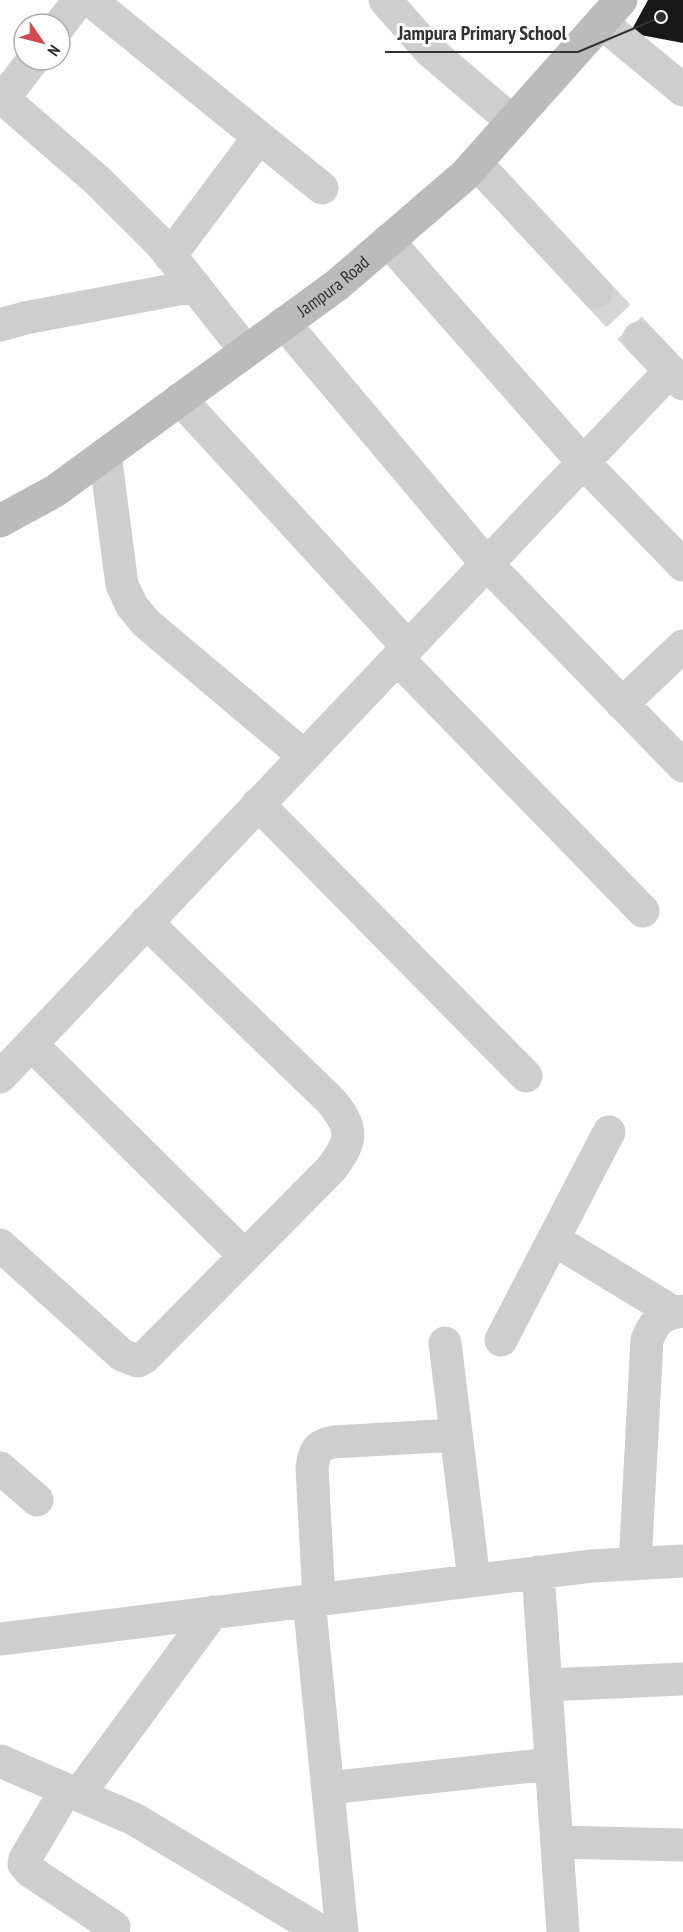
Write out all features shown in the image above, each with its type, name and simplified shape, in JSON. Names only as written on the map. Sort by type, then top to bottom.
[{"type":"street","points":[[70,12],[79,0]]},
{"type":"street","points":[[90,0],[322,188]]},
{"type":"street","points":[[385,0],[430,51],[513,122]]},
{"type":"street","points":[[611,12],[683,90]]},
{"type":"street","name":"Jampura Road","points":[[0,521],[55,491],[337,285],[465,175],[611,12]]},
{"type":"street","points":[[23,72],[2,97],[98,181],[162,245],[246,351]]},
{"type":"street","points":[[170,256],[259,137]]},
{"type":"street","points":[[476,164],[596,292]]},
{"type":"street","points":[[388,241],[582,461],[683,565]]},
{"type":"street","points":[[0,326],[25,318],[195,286]]},
{"type":"street","points":[[284,323],[486,563],[683,766]]},
{"type":"street","points":[[245,1256],[13,1055],[146,922],[582,461],[676,377],[639,338]]},
{"type":"street","points":[[180,399],[402,652],[643,911]]},
{"type":"street","points":[[105,454],[122,585],[132,606],[146,622],[304,756]]},
{"type":"street","points":[[622,704],[683,646]]},
{"type":"street","points":[[258,804],[526,1076]]},
{"type":"street","points":[[0,1245],[122,1355],[138,1360],[145,1357],[331,1169],[346,1148],[349,1136],[347,1125],[342,1114],[331,1101],[146,922]]},
{"type":"street","points":[[501,1340],[609,1132]]},
{"type":"street","points":[[553,1239],[678,1311]]},
{"type":"street","points":[[636,1563],[647,1340],[660,1317],[678,1311]]},
{"type":"street","points":[[445,1343],[474,1580]]},
{"type":"street","points":[[342,1932],[328,1788],[314,1599],[312,1468],[317,1449],[324,1443],[456,1435]]},
{"type":"street","points":[[0,1468],[37,1500]]},
{"type":"street","points":[[0,1639],[538,1572],[592,1566],[683,1561]]},
{"type":"street","points":[[538,1572],[563,1932]]},
{"type":"street","points":[[114,1927],[25,1866],[25,1859],[72,1792],[213,1612]]},
{"type":"street","points":[[546,1684],[683,1680]]},
{"type":"street","points":[[0,1761],[134,1818],[322,1932]]},
{"type":"street","points":[[328,1788],[551,1764]]},
{"type":"street","points":[[557,1842],[683,1845]]},
{"type":"building","points":[[648,0],[683,0],[683,43],[630,33]]},
{"type":"tunnel","points":[[596,292],[639,338]]},
{"type":"place","name":"Jampura Primary School","points":[[661,17]]}]
